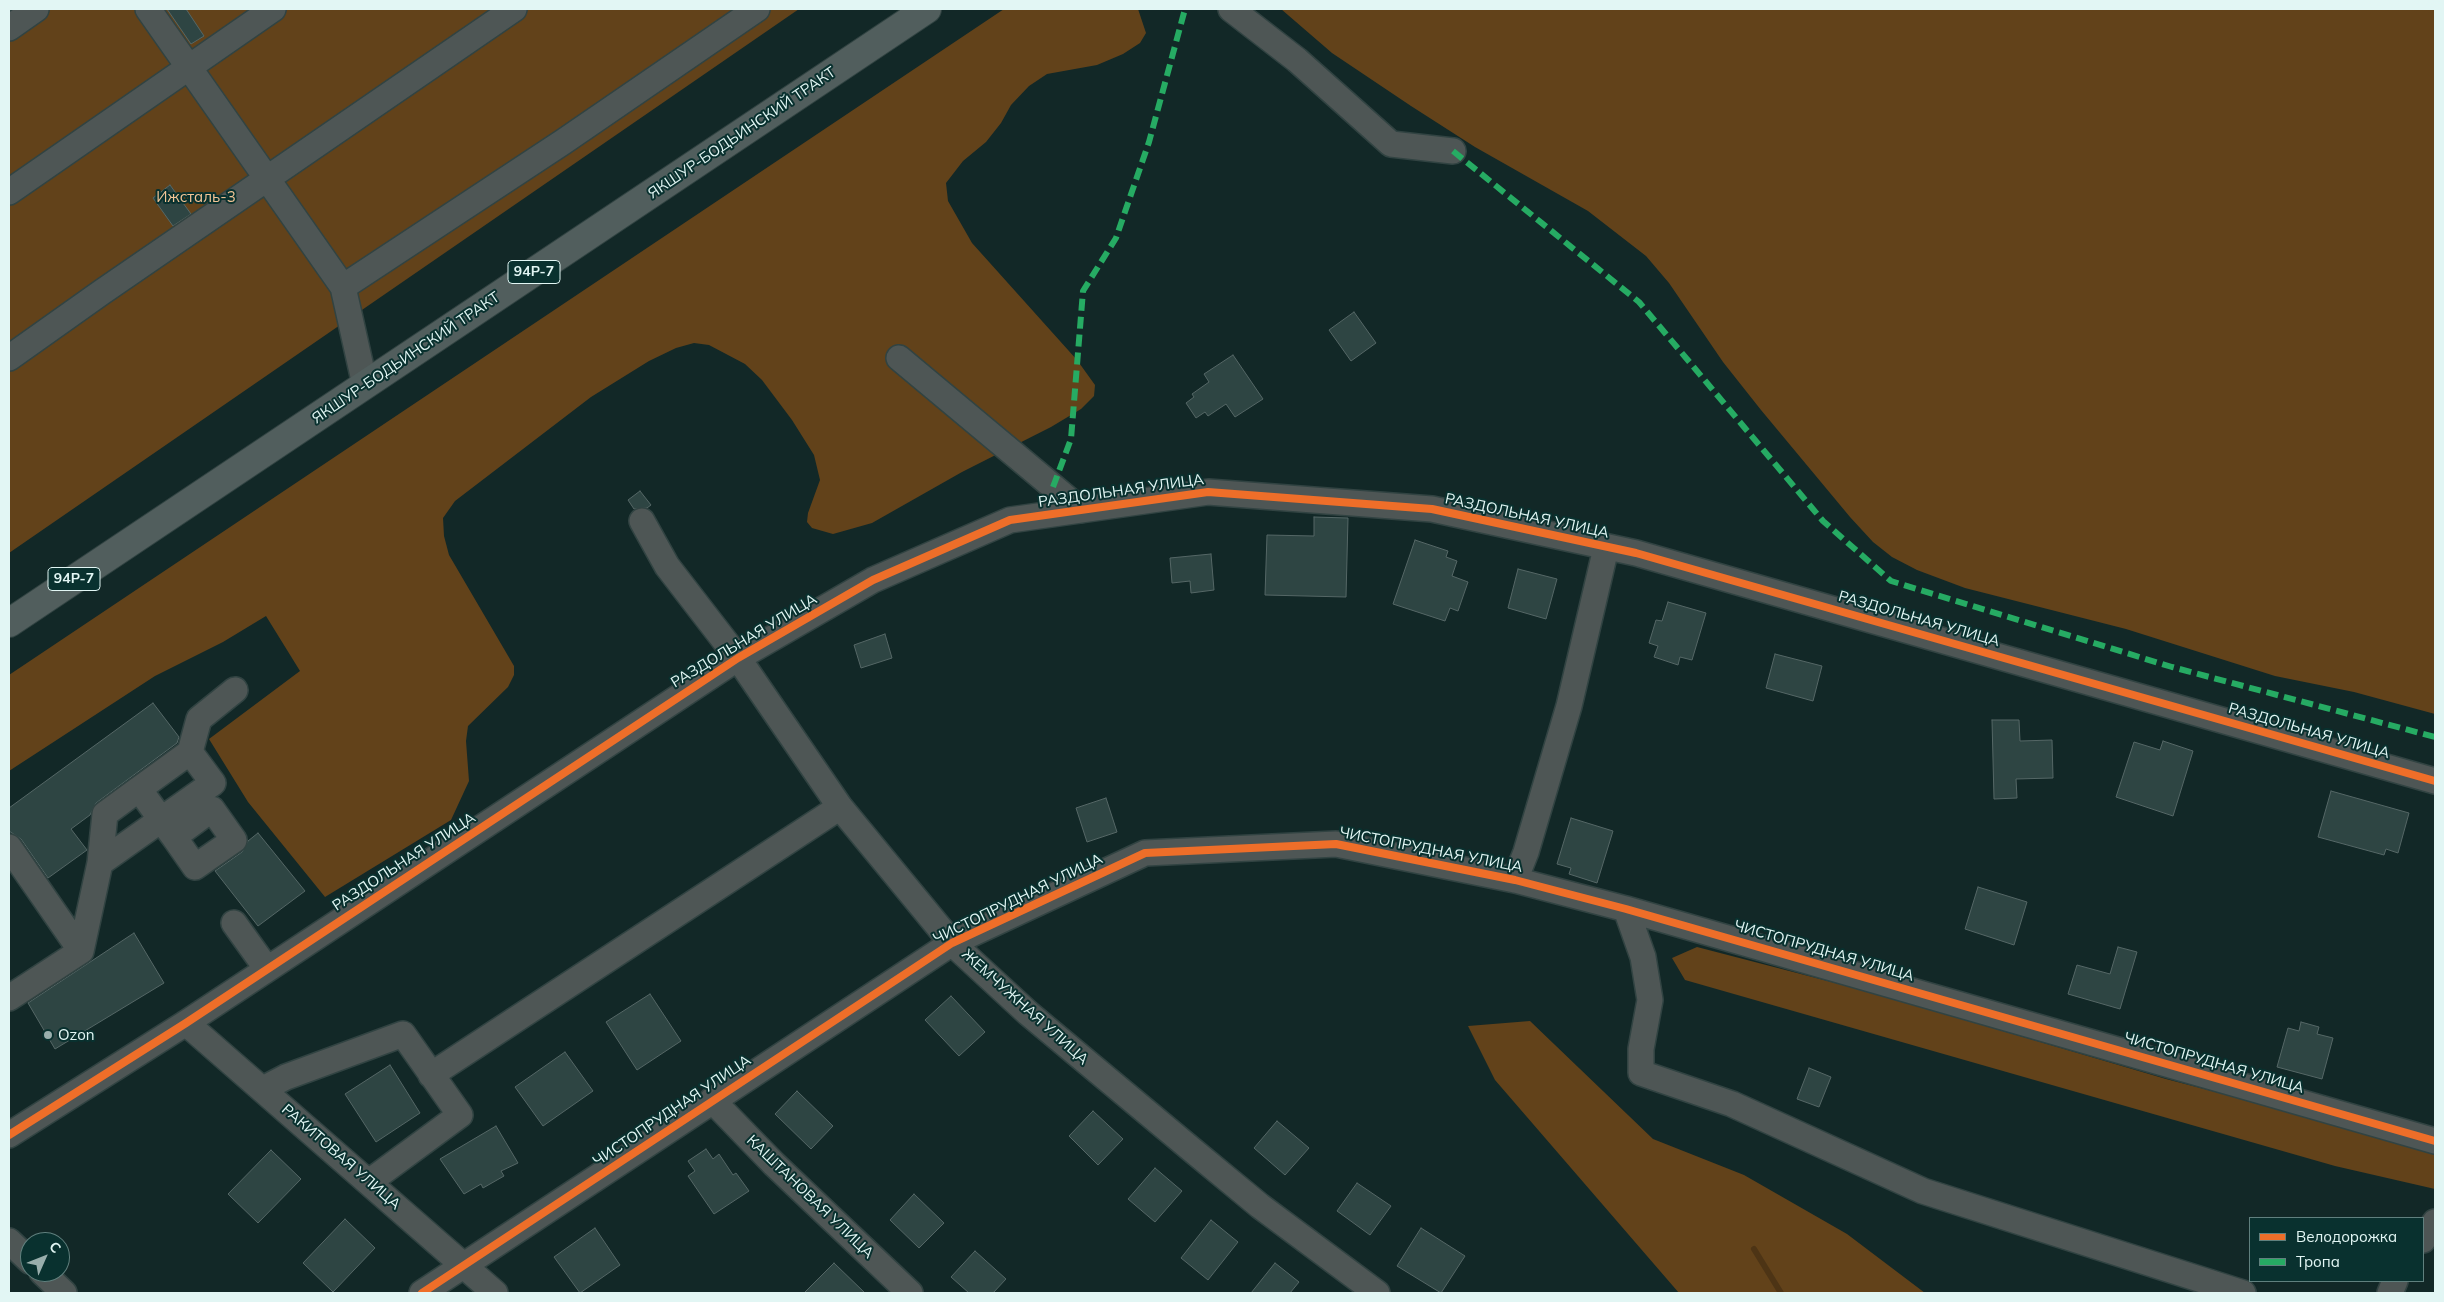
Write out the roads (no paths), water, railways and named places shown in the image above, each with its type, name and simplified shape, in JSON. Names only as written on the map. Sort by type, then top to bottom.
[{"type":"main road","name":"ЯКШУР-БОДЬИНСКИЙ ТРАКТ","points":[[9,623],[927,9]]},
{"type":"street","points":[[9,28],[36,9]]},
{"type":"street","points":[[148,9],[343,287],[365,385]]},
{"type":"street","points":[[9,192],[273,9]]},
{"type":"street","points":[[9,358],[266,178],[514,9]]},
{"type":"street","points":[[343,287],[563,142],[757,9]]},
{"type":"street","points":[[1230,9],[1297,60],[1391,144],[1453,151]]},
{"type":"street","points":[[899,358],[1080,510]]},
{"type":"street","name":"РАЗДОЛЬНАЯ УЛИЦА","points":[[9,1136],[186,1023],[738,658],[873,580],[1010,520],[1208,492],[1432,509],[1636,553],[2435,781]]},
{"type":"street","name":"ЖЕМЧУЖНАЯ УЛИЦА","points":[[642,520],[667,566],[738,658],[840,807],[952,943],[1028,1013],[1191,1150],[1260,1206],[1377,1293]]},
{"type":"street","points":[[1515,880],[1526,852],[1569,706],[1606,548]]},
{"type":"street","points":[[9,998],[81,951],[100,863],[105,814],[190,752],[198,719],[235,690]]},
{"type":"street","points":[[100,863],[168,828],[213,783],[190,752]]},
{"type":"street","points":[[139,788],[168,828]]},
{"type":"street","points":[[431,1075],[840,807]]},
{"type":"street","name":"ЧИСТОПРУДНАЯ УЛИЦА","points":[[422,1293],[952,943],[1145,853],[1336,844],[1515,880],[1626,909],[2435,1141]]},
{"type":"street","points":[[9,847],[81,951]]},
{"type":"street","points":[[1626,909],[1643,957],[1650,1000],[1641,1049],[1641,1073],[1732,1104],[1923,1191],[2243,1293]]},
{"type":"street","points":[[234,922],[267,969]]},
{"type":"street","name":"РАКИТОВАЯ УЛИЦА","points":[[186,1023],[466,1265],[495,1293]]},
{"type":"street","points":[[262,1089],[286,1077],[403,1034],[460,1115],[369,1182]]},
{"type":"street","name":"КАШТАНОВАЯ УЛИЦА","points":[[712,1100],[774,1164],[910,1293]]},
{"type":"street","points":[[2424,1238],[2435,1222]]},
{"type":"street","points":[[9,1241],[20,1251]]},
{"type":"street","points":[[52,1282],[64,1293]]},
{"type":"waterway","points":[[1754,1249],[1781,1293]]},
{"type":"place","name":"Ozon","points":[[48,1035]]},
{"type":"park label","name":"Ижсталь-3","points":[[196,197]]}]
